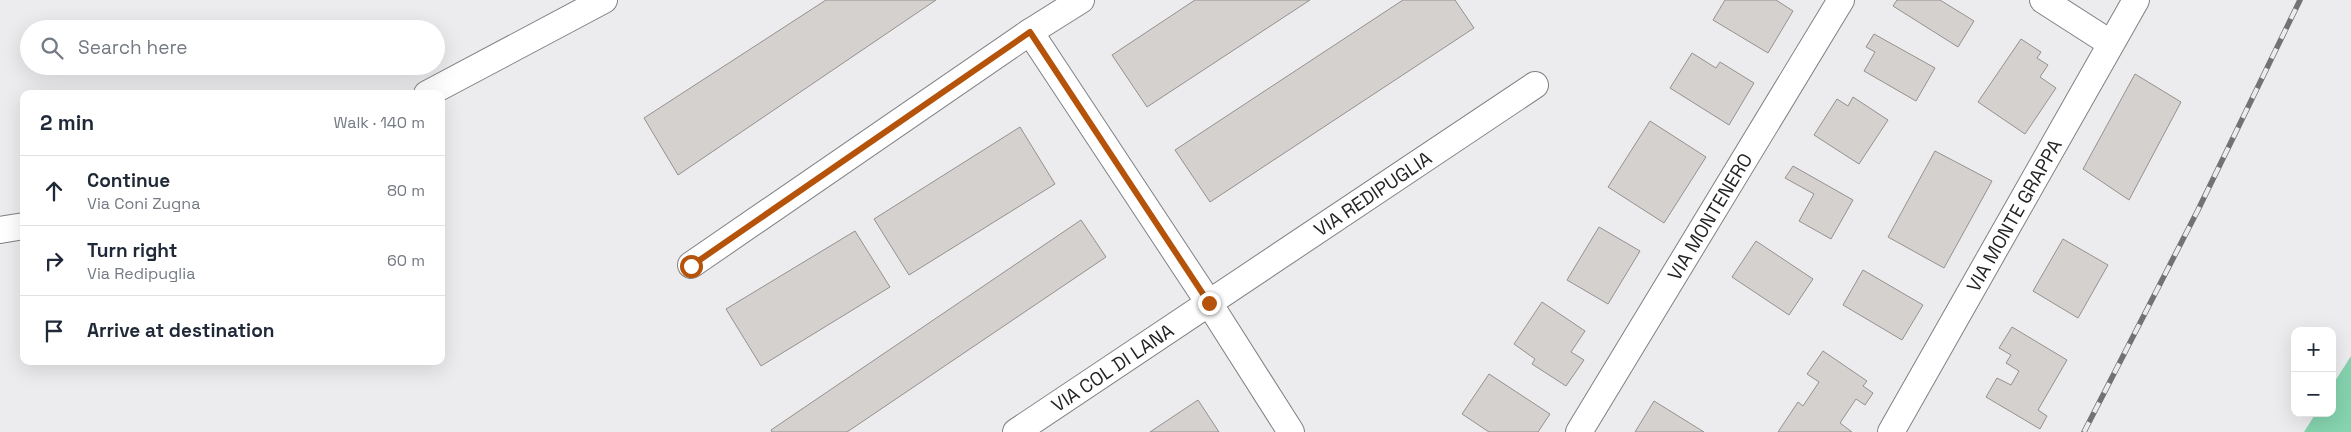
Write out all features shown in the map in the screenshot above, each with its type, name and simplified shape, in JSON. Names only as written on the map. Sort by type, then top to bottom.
[{"type":"street","points":[[435,90],[604,0]]},
{"type":"street","points":[[691,266],[1030,32],[1081,0]]},
{"type":"street","name":"VIA MONTENERO","points":[[1579,432],[1841,0]]},
{"type":"street","points":[[2043,0],[2110,43]]},
{"type":"street","name":"VIA MONTE GRAPPA","points":[[1891,432],[2136,0]]},
{"type":"street","points":[[1030,32],[1209,303],[1291,432]]},
{"type":"street","name":"VIA REDIPUGLIA","points":[[1209,303],[1535,85]]},
{"type":"street","points":[[0,230],[20,227]]},
{"type":"street","name":"VIA COL DI LANA","points":[[1016,432],[1209,303]]},
{"type":"green space","points":[[2351,356],[2351,432],[2304,432],[2313,417],[2336,417],[2336,380]]},
{"type":"building","points":[[826,0],[936,0],[678,175],[644,118]]},
{"type":"building","points":[[1195,0],[1310,0],[1147,107],[1112,55]]},
{"type":"building","points":[[1403,0],[1455,0],[1474,28],[1210,202],[1175,150]]},
{"type":"building","points":[[1725,0],[1776,0],[1793,11],[1768,53],[1713,20]]},
{"type":"building","points":[[1897,0],[1940,0],[1974,21],[1958,47],[1893,6]]},
{"type":"building","points":[[1874,34],[1935,68],[1916,101],[1864,71],[1875,52],[1866,47]]},
{"type":"building","points":[[2021,39],[2041,52],[2037,58],[2048,65],[2040,77],[2056,88],[2025,134],[1978,102]]},
{"type":"building","points":[[1692,53],[1716,68],[1720,62],[1754,83],[1729,125],[1670,88]]},
{"type":"building","points":[[2135,74],[2181,102],[2129,200],[2083,169]]},
{"type":"building","points":[[1853,97],[1888,120],[1859,164],[1814,135],[1837,99],[1848,106]]},
{"type":"building","points":[[1650,121],[1706,157],[1664,223],[1608,187]]},
{"type":"building","points":[[1020,127],[1055,184],[909,275],[874,219]]},
{"type":"building","points":[[1935,151],[1992,181],[1944,268],[1888,237]]},
{"type":"building","points":[[1793,166],[1853,200],[1831,239],[1799,221],[1814,194],[1785,178]]},
{"type":"building","points":[[1081,220],[1106,257],[847,432],[772,432],[771,430]]},
{"type":"building","points":[[1599,227],[1640,251],[1608,304],[1567,280]]},
{"type":"building","points":[[855,231],[890,287],[761,366],[726,309]]},
{"type":"building","points":[[2063,239],[2108,265],[2078,318],[2033,291]]},
{"type":"building","points":[[1756,241],[1813,279],[1789,315],[1732,277]]},
{"type":"building","points":[[1863,270],[1923,305],[1902,340],[1843,305]]},
{"type":"building","points":[[1542,302],[1585,331],[1571,352],[1584,360],[1566,386],[1532,364],[1535,359],[1514,344]]},
{"type":"building","points":[[2012,327],[2067,360],[2038,410],[2047,416],[2040,429],[1986,397],[1997,378],[2011,385],[2019,371],[2006,363],[2011,355],[1999,348]]},
{"type":"building","points":[[1823,351],[1867,381],[1863,386],[1873,393],[1865,405],[1856,399],[1840,423],[1852,432],[1778,432],[1798,402],[1803,406],[1819,382],[1807,374]]},
{"type":"building","points":[[1489,374],[1550,414],[1538,432],[1489,432],[1462,414]]},
{"type":"building","points":[[1198,400],[1219,432],[1150,432]]},
{"type":"building","points":[[1654,401],[1704,432],[1635,432]]},
{"type":"railway","points":[[2084,432],[2198,210],[2300,0]]},
{"type":"route","points":[[691,266],[1030,32],[1209,303]]}]
